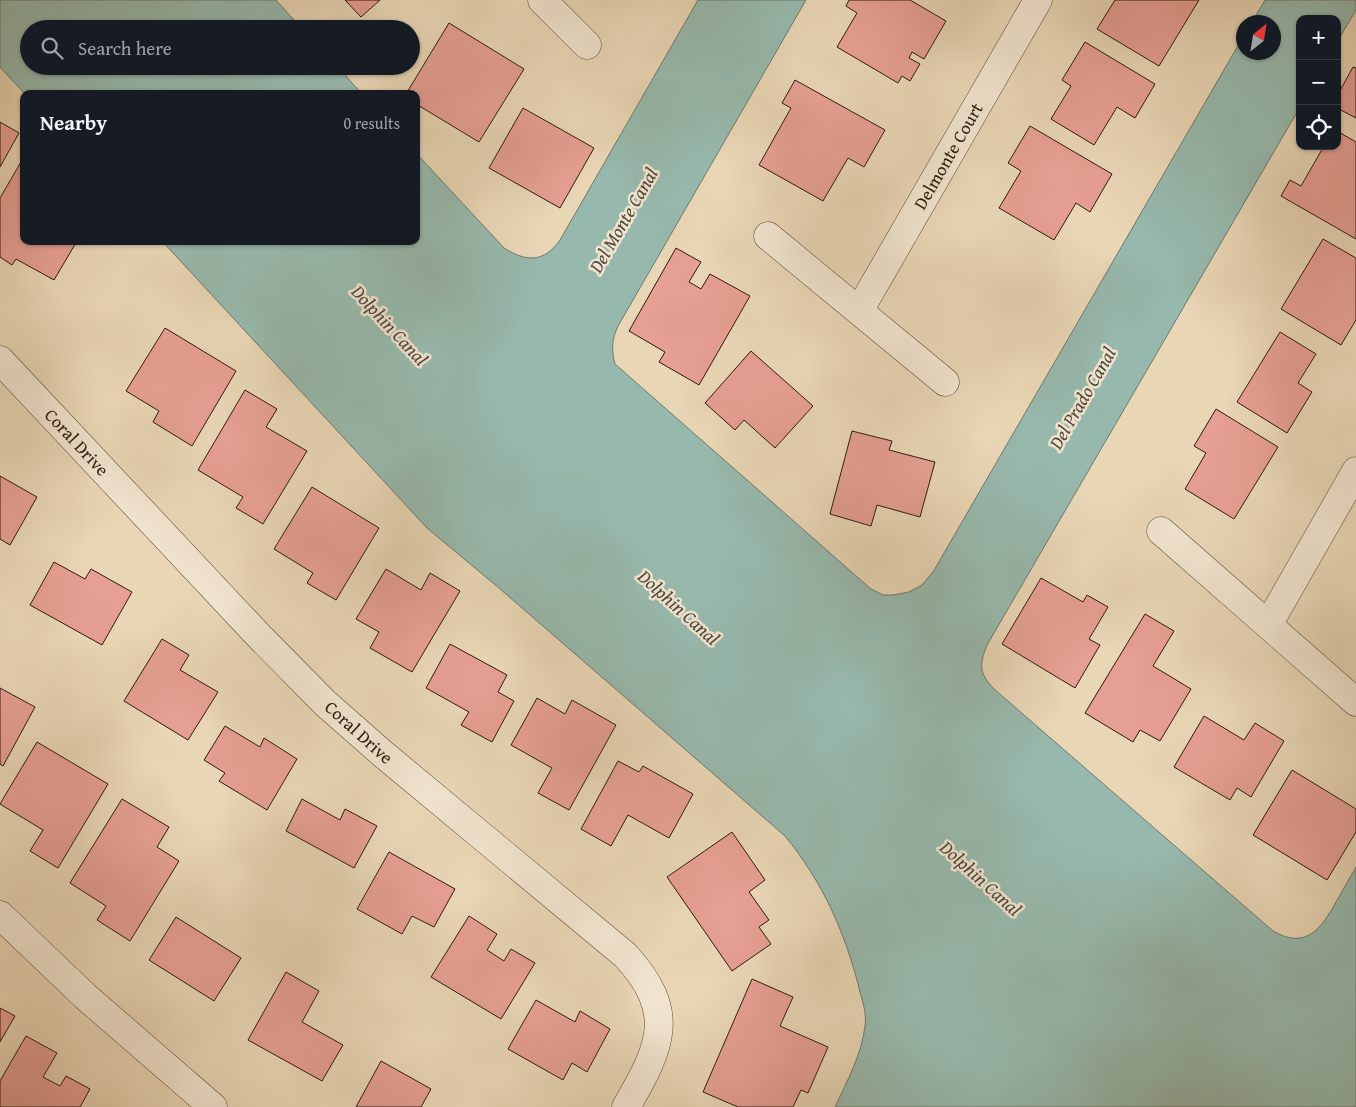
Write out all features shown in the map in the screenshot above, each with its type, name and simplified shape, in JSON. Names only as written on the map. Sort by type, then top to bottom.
[{"type":"street","points":[[542,0],[587,45]]},
{"type":"street","name":"Delmonte Court","points":[[859,311],[1038,0]]},
{"type":"street","points":[[768,236],[945,382]]},
{"type":"street","name":"Coral Drive","points":[[0,360],[258,635],[325,703],[383,754],[635,965],[644,977],[658,1004],[658,1036],[647,1071],[626,1107]]},
{"type":"street","points":[[1268,625],[1356,471]]},
{"type":"street","points":[[1162,531],[1356,702]]},
{"type":"street","points":[[0,915],[86,997],[213,1107]]},
{"type":"water","points":[[0,0],[276,0],[294,20],[20,20],[20,75],[345,75],[358,90],[21,90],[0,67]]},
{"type":"water","points":[[698,0],[806,0],[618,326],[614,335],[613,354],[615,364],[871,589],[883,595],[909,592],[922,585],[933,572],[1236,49],[1236,60],[1281,60],[1281,15],[1256,15],[1265,0],[1356,0],[1356,10],[1341,35],[1341,15],[1296,15],[1296,114],[987,645],[982,669],[985,678],[994,689],[1273,931],[1295,938],[1311,934],[1324,921],[1356,867],[1356,1107],[835,1107],[861,1047],[865,1026],[865,1011],[847,947],[831,908],[810,871],[785,836],[427,528],[166,245],[420,245],[420,157],[504,248],[520,256],[534,258],[548,253],[554,248]]},
{"type":"building","points":[[345,0],[380,0],[361,17]]},
{"type":"building","points":[[849,0],[910,0],[946,21],[924,59],[912,52],[909,58],[920,64],[910,81],[902,76],[898,83],[837,47],[857,13],[846,6]]},
{"type":"building","points":[[1115,0],[1199,0],[1159,66],[1097,29]]},
{"type":"building","points":[[449,23],[524,69],[479,142],[420,106],[420,90],[408,90],[418,75],[420,75],[420,71]]},
{"type":"building","points":[[1085,42],[1155,84],[1135,118],[1117,107],[1094,145],[1051,119],[1071,86],[1062,80]]},
{"type":"building","points":[[1353,67],[1356,68],[1356,118],[1341,110],[1341,89]]},
{"type":"building","points":[[795,80],[885,130],[864,167],[848,158],[823,201],[759,165],[791,108],[782,103]]},
{"type":"building","points":[[523,108],[594,148],[560,208],[489,168]]},
{"type":"building","points":[[0,122],[19,133],[0,167]]},
{"type":"building","points":[[1030,126],[1112,174],[1090,212],[1076,203],[1054,240],[999,208],[1021,171],[1008,163]]},
{"type":"building","points":[[1341,133],[1356,142],[1356,239],[1281,196],[1290,180],[1301,186],[1322,150],[1341,150]]},
{"type":"building","points":[[20,164],[20,245],[75,245],[54,280],[16,259],[12,265],[0,257],[0,198]]},
{"type":"building","points":[[1323,239],[1356,258],[1356,320],[1341,345],[1281,309]]},
{"type":"building","points":[[676,248],[701,262],[689,282],[701,289],[710,274],[750,296],[699,385],[659,362],[665,352],[629,331]]},
{"type":"building","points":[[165,328],[236,371],[192,446],[153,422],[159,411],[126,391]]},
{"type":"building","points":[[1280,332],[1316,354],[1298,383],[1312,392],[1287,433],[1237,402]]},
{"type":"building","points":[[751,351],[813,406],[775,448],[744,420],[735,430],[705,403]]},
{"type":"building","points":[[245,390],[277,409],[266,427],[307,451],[263,524],[236,508],[243,497],[198,470]]},
{"type":"building","points":[[1216,409],[1278,447],[1234,519],[1185,489],[1206,453],[1194,446]]},
{"type":"building","points":[[852,431],[892,441],[889,450],[935,462],[920,517],[877,505],[871,526],[830,514]]},
{"type":"building","points":[[0,476],[37,497],[10,545],[0,539]]},
{"type":"building","points":[[312,487],[379,528],[336,600],[307,583],[313,573],[274,549]]},
{"type":"building","points":[[54,562],[85,579],[91,569],[132,592],[102,645],[30,605]]},
{"type":"building","points":[[386,569],[421,590],[430,573],[460,591],[412,672],[370,648],[379,632],[356,619]]},
{"type":"building","points":[[1041,578],[1083,602],[1087,595],[1108,607],[1089,639],[1100,645],[1075,688],[1002,644]]},
{"type":"building","points":[[1145,614],[1174,631],[1153,666],[1191,689],[1160,741],[1140,730],[1133,742],[1085,713]]},
{"type":"building","points":[[162,639],[189,655],[180,670],[218,692],[188,740],[124,701]]},
{"type":"building","points":[[450,644],[507,675],[498,692],[514,701],[492,742],[461,725],[469,712],[426,688]]},
{"type":"building","points":[[0,688],[35,707],[3,766],[0,764]]},
{"type":"building","points":[[537,698],[565,714],[572,700],[616,725],[569,810],[538,793],[552,768],[511,745]]},
{"type":"building","points":[[1204,716],[1244,740],[1255,723],[1284,741],[1251,797],[1237,788],[1230,800],[1174,767]]},
{"type":"building","points":[[225,726],[260,747],[264,738],[297,759],[267,810],[219,781],[225,773],[204,760]]},
{"type":"building","points":[[37,742],[108,784],[58,868],[30,851],[43,830],[0,804]]},
{"type":"building","points":[[618,761],[639,772],[643,766],[693,794],[669,838],[628,815],[611,846],[581,829]]},
{"type":"building","points":[[1292,770],[1356,809],[1356,832],[1327,880],[1253,835]]},
{"type":"building","points":[[122,799],[169,827],[157,847],[179,861],[130,941],[97,920],[106,906],[70,883]]},
{"type":"building","points":[[302,799],[340,820],[345,809],[377,826],[354,868],[286,831]]},
{"type":"building","points":[[732,832],[765,880],[749,892],[769,920],[759,927],[771,944],[732,971],[667,877]]},
{"type":"building","points":[[389,852],[455,889],[434,927],[412,916],[402,934],[357,909]]},
{"type":"building","points":[[469,916],[497,934],[487,950],[504,961],[511,949],[535,963],[501,1019],[431,977]]},
{"type":"building","points":[[176,917],[241,958],[214,1001],[149,960]]},
{"type":"building","points":[[286,972],[319,991],[302,1022],[343,1045],[322,1081],[248,1040]]},
{"type":"building","points":[[752,979],[793,997],[780,1026],[828,1047],[808,1093],[801,1090],[793,1107],[738,1107],[703,1092]]},
{"type":"building","points":[[536,1000],[575,1022],[580,1011],[610,1029],[587,1072],[572,1063],[563,1080],[508,1049]]},
{"type":"building","points":[[0,1008],[15,1016],[0,1042]]},
{"type":"building","points":[[26,1036],[57,1053],[43,1077],[60,1086],[66,1076],[90,1089],[80,1107],[0,1107],[0,1081]]},
{"type":"building","points":[[381,1061],[431,1089],[421,1107],[356,1107]]},
{"type":"water label","name":"Del Monte Canal","points":[[623,220]]},
{"type":"water label","name":"Dolphin Canal","points":[[390,325]]},
{"type":"water label","name":"Del Prado Canal","points":[[1082,398]]},
{"type":"water label","name":"Dolphin Canal","points":[[679,607]]},
{"type":"water label","name":"Dolphin Canal","points":[[981,878]]}]
